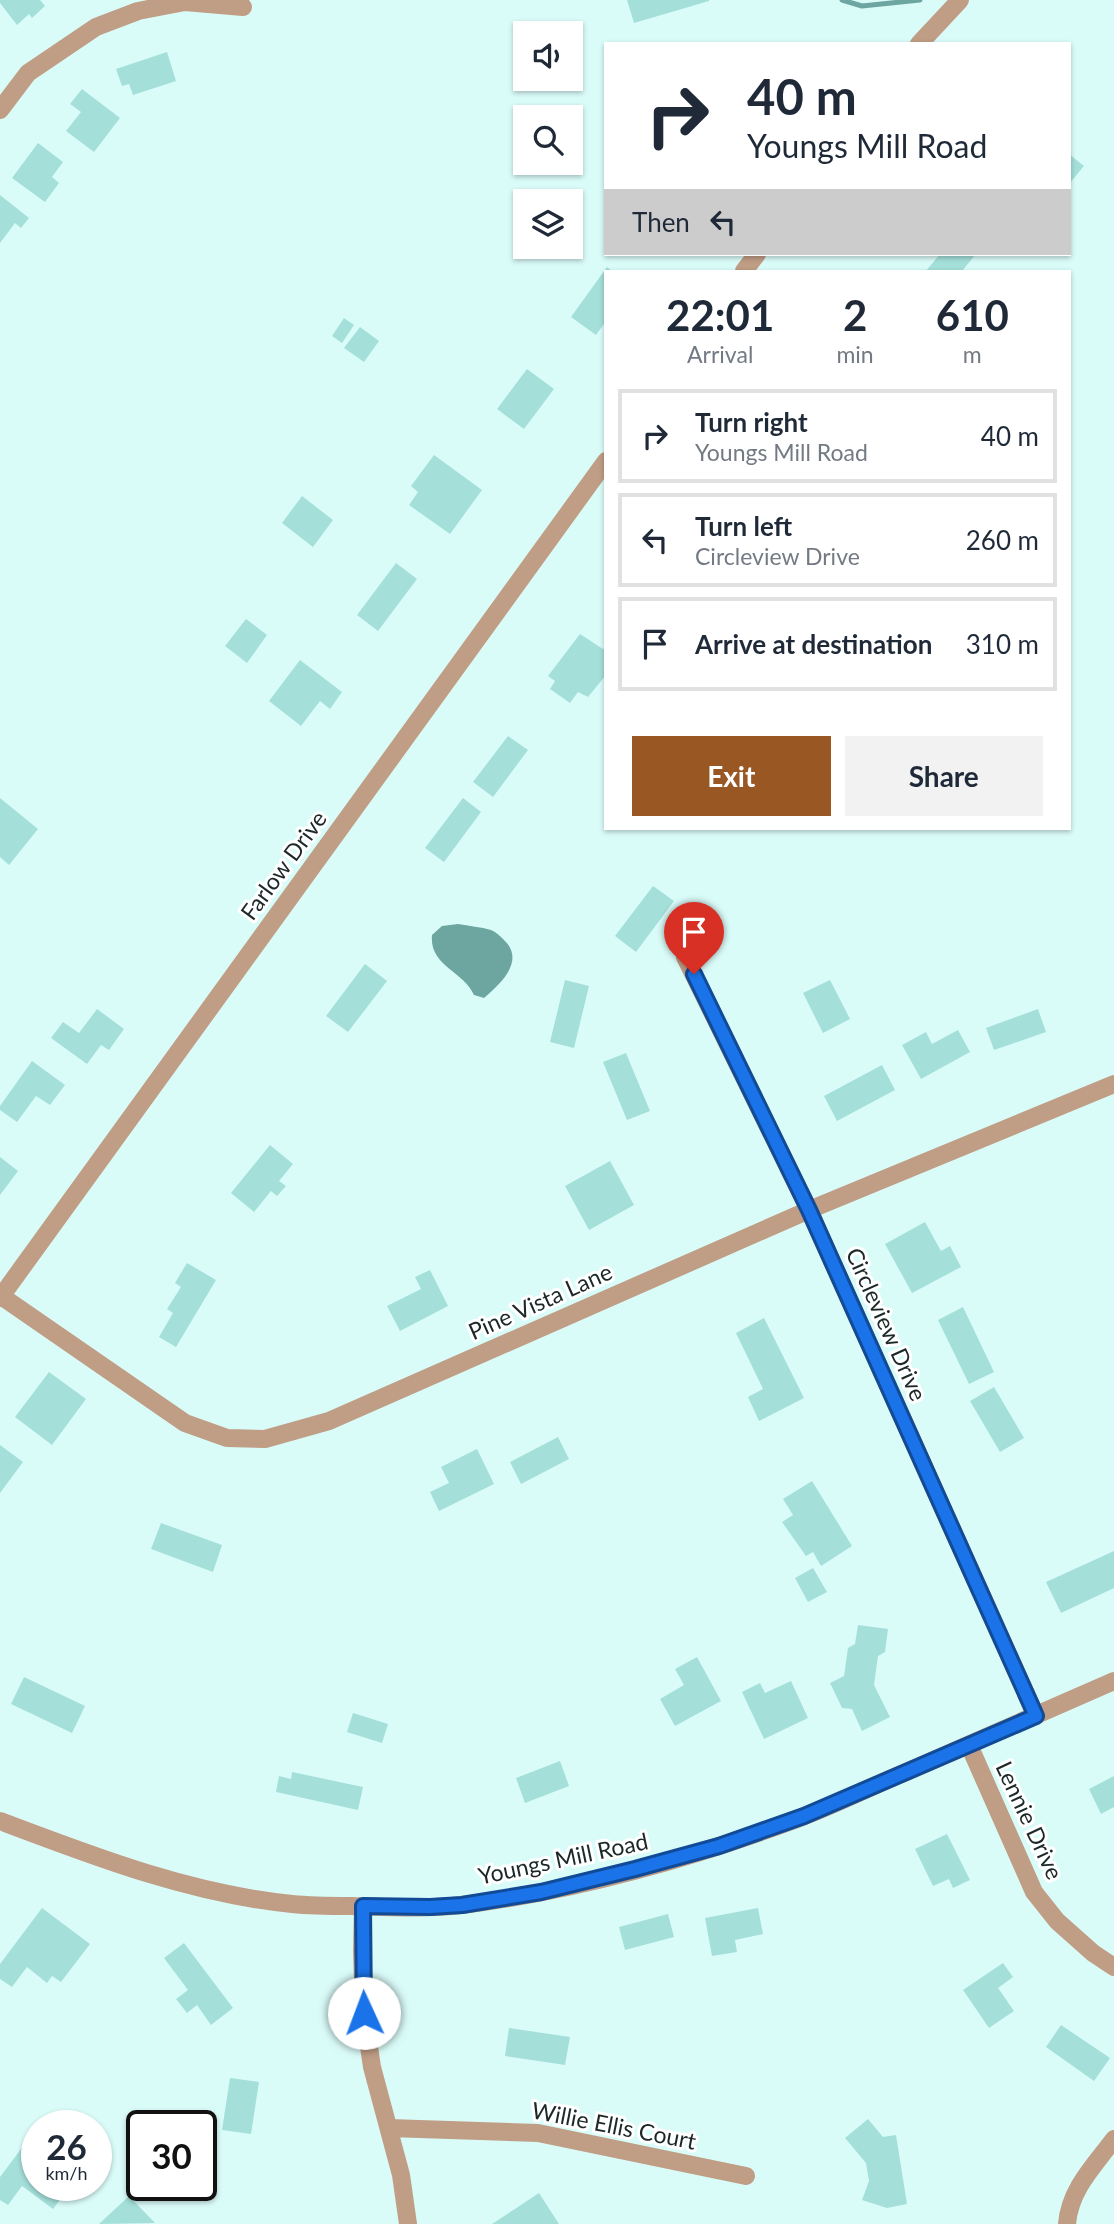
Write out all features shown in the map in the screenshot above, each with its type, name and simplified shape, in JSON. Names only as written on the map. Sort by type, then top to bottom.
[{"type":"street","points":[[921,42],[960,0]]},
{"type":"street","points":[[0,110],[28,73],[96,27],[138,11],[185,2],[243,7]]},
{"type":"street","points":[[745,270],[755,256]]},
{"type":"street","name":"Farlow Drive","points":[[1,1297],[604,464]]},
{"type":"street","name":"Circleview Drive","points":[[685,957],[809,1210],[1036,1716]]},
{"type":"street","name":"Pine Vista Lane","points":[[1,1297],[185,1423],[228,1437],[265,1438],[329,1421],[809,1210],[1114,1083]]},
{"type":"street","name":"Youngs Mill Road","points":[[0,1821],[155,1877],[256,1899],[295,1905],[462,1905],[541,1892],[719,1846],[804,1816],[1114,1681]]},
{"type":"street","name":"Lennie Drive","points":[[969,1745],[1034,1892],[1057,1921],[1093,1953],[1114,1967]]},
{"type":"street","points":[[363,1906],[364,2013],[372,2067],[401,2175],[408,2224]]},
{"type":"street","name":"Willie Ellis Court","points":[[389,2127],[538,2133],[746,2176]]},
{"type":"street","points":[[1067,2224],[1072,2198],[1114,2139]]},
{"type":"water","points":[[458,924],[493,931],[510,948],[512,964],[508,972],[484,998],[474,995],[463,980],[436,954],[432,935],[442,926]]},
{"type":"building","points":[[0,0],[40,0],[45,6],[32,18],[29,14],[17,25]]},
{"type":"building","points":[[627,0],[709,0],[709,1],[634,23]]},
{"type":"building","points":[[167,52],[176,81],[133,95],[129,84],[122,86],[116,69]]},
{"type":"building","points":[[82,89],[120,118],[94,152],[66,131],[81,112],[70,104]]},
{"type":"building","points":[[38,143],[63,162],[52,177],[59,183],[45,202],[12,178]]},
{"type":"building","points":[[1071,156],[1084,166],[1071,182]]},
{"type":"building","points":[[0,195],[29,218],[21,228],[15,223],[0,243]]},
{"type":"building","points":[[938,256],[974,256],[963,270],[927,270]]},
{"type":"building","points":[[604,271],[604,324],[596,335],[571,317]]},
{"type":"building","points":[[344,318],[354,325],[342,343],[332,336]]},
{"type":"building","points":[[360,327],[379,341],[364,362],[344,348]]},
{"type":"building","points":[[527,369],[554,389],[524,429],[497,409]]},
{"type":"building","points":[[434,455],[482,490],[450,534],[409,505],[418,492],[411,486]]},
{"type":"building","points":[[302,496],[333,520],[313,547],[282,523]]},
{"type":"building","points":[[396,563],[417,579],[378,631],[357,615]]},
{"type":"building","points":[[246,619],[267,635],[247,663],[225,646]]},
{"type":"building","points":[[580,634],[604,650],[604,677],[588,697],[578,692],[570,703],[550,689],[555,681],[548,676]]},
{"type":"building","points":[[300,660],[342,692],[330,709],[320,701],[301,726],[269,701]]},
{"type":"building","points":[[508,736],[528,750],[493,797],[473,782]]},
{"type":"building","points":[[0,798],[38,829],[9,865],[0,857]]},
{"type":"building","points":[[463,798],[481,812],[444,862],[425,848]]},
{"type":"building","points":[[653,886],[674,901],[636,952],[615,936]]},
{"type":"building","points":[[365,964],[387,981],[348,1032],[326,1016]]},
{"type":"building","points":[[565,980],[589,986],[574,1048],[550,1042]]},
{"type":"building","points":[[830,980],[850,1019],[823,1033],[803,993]]},
{"type":"building","points":[[97,1009],[124,1029],[109,1050],[101,1045],[87,1064],[51,1038],[63,1022],[79,1033]]},
{"type":"building","points":[[1038,1009],[1046,1032],[994,1050],[986,1028]]},
{"type":"building","points":[[958,1030],[970,1052],[921,1079],[902,1045],[926,1032],[932,1044]]},
{"type":"building","points":[[626,1053],[650,1111],[627,1120],[603,1062]]},
{"type":"building","points":[[32,1061],[65,1085],[50,1105],[36,1096],[17,1122],[0,1110],[0,1106]]},
{"type":"building","points":[[882,1065],[895,1090],[837,1121],[824,1096]]},
{"type":"building","points":[[270,1145],[293,1164],[279,1181],[286,1186],[277,1196],[271,1191],[254,1212],[231,1193]]},
{"type":"building","points":[[0,1157],[18,1171],[0,1195]]},
{"type":"building","points":[[610,1161],[634,1205],[589,1230],[565,1186]]},
{"type":"building","points":[[925,1222],[941,1251],[950,1246],[961,1267],[912,1293],[885,1244]]},
{"type":"building","points":[[187,1263],[216,1280],[176,1347],[159,1337],[173,1313],[167,1309],[181,1287],[175,1283]]},
{"type":"building","points":[[430,1270],[448,1306],[400,1331],[387,1306],[421,1289],[415,1277]]},
{"type":"building","points":[[963,1307],[994,1372],[969,1384],[938,1320]]},
{"type":"building","points":[[764,1318],[804,1398],[759,1421],[748,1397],[763,1389],[736,1333]]},
{"type":"building","points":[[49,1372],[86,1399],[52,1445],[15,1417]]},
{"type":"building","points":[[994,1387],[1024,1438],[1000,1452],[970,1401]]},
{"type":"building","points":[[558,1437],[569,1459],[521,1484],[510,1462]]},
{"type":"building","points":[[0,1445],[23,1462],[0,1493]]},
{"type":"building","points":[[477,1449],[494,1484],[439,1511],[430,1492],[449,1483],[441,1467]]},
{"type":"building","points":[[812,1481],[852,1546],[821,1566],[813,1552],[806,1556],[782,1522],[793,1515],[783,1499]]},
{"type":"building","points":[[161,1523],[222,1545],[213,1572],[151,1549]]},
{"type":"building","points":[[1114,1551],[1114,1588],[1061,1613],[1046,1582]]},
{"type":"building","points":[[813,1568],[827,1592],[808,1602],[795,1578]]},
{"type":"building","points":[[858,1625],[888,1629],[885,1652],[878,1656],[874,1685],[890,1717],[862,1731],[852,1709],[842,1708],[830,1683],[844,1676],[848,1648],[855,1644]]},
{"type":"building","points":[[697,1657],[721,1701],[675,1726],[660,1699],[684,1685],[675,1669]]},
{"type":"building","points":[[24,1677],[85,1706],[72,1733],[11,1704]]},
{"type":"building","points":[[791,1681],[808,1718],[764,1739],[742,1692],[760,1683],[765,1693]]},
{"type":"building","points":[[353,1713],[388,1724],[382,1743],[347,1732]]},
{"type":"building","points":[[560,1761],[569,1786],[525,1803],[516,1778]]},
{"type":"building","points":[[292,1772],[363,1787],[358,1810],[276,1792],[279,1776],[291,1779]]},
{"type":"building","points":[[1114,1776],[1114,1807],[1101,1814],[1089,1789]]},
{"type":"building","points":[[947,1834],[970,1880],[953,1888],[949,1879],[933,1886],[915,1849]]},
{"type":"building","points":[[42,1908],[90,1944],[61,1982],[52,1976],[47,1983],[27,1967],[12,1987],[0,1979],[0,1964]]},
{"type":"building","points":[[758,1908],[763,1934],[735,1940],[737,1952],[712,1956],[705,1918]]},
{"type":"building","points":[[668,1914],[674,1937],[625,1950],[619,1927]]},
{"type":"building","points":[[184,1943],[233,2008],[211,2025],[197,2005],[187,2013],[176,1999],[188,1990],[164,1958]]},
{"type":"building","points":[[1003,1963],[1013,1977],[998,1988],[1014,2011],[989,2028],[963,1990]]},
{"type":"building","points":[[1061,2025],[1110,2058],[1094,2081],[1046,2047]]},
{"type":"building","points":[[509,2028],[570,2037],[565,2065],[505,2056]]},
{"type":"building","points":[[230,2078],[259,2082],[251,2134],[222,2130]]},
{"type":"building","points":[[868,2119],[883,2137],[896,2135],[907,2204],[887,2208],[862,2200],[869,2181],[866,2163],[845,2138]]},
{"type":"building","points":[[21,2149],[21,2187],[8,2205],[0,2200],[0,2177]]},
{"type":"building","points":[[539,2193],[559,2224],[492,2224]]},
{"type":"building","points":[[126,2199],[126,2201],[134,2201],[155,2223],[99,2224]]},
{"type":"building","points":[[42,2201],[59,2201],[53,2209]]},
{"type":"waterway","points":[[842,0],[862,6],[920,0]]},
{"type":"route","points":[[364,2013],[363,1906],[462,1905],[541,1892],[719,1846],[804,1816],[1036,1716],[809,1210],[694,974]]}]
